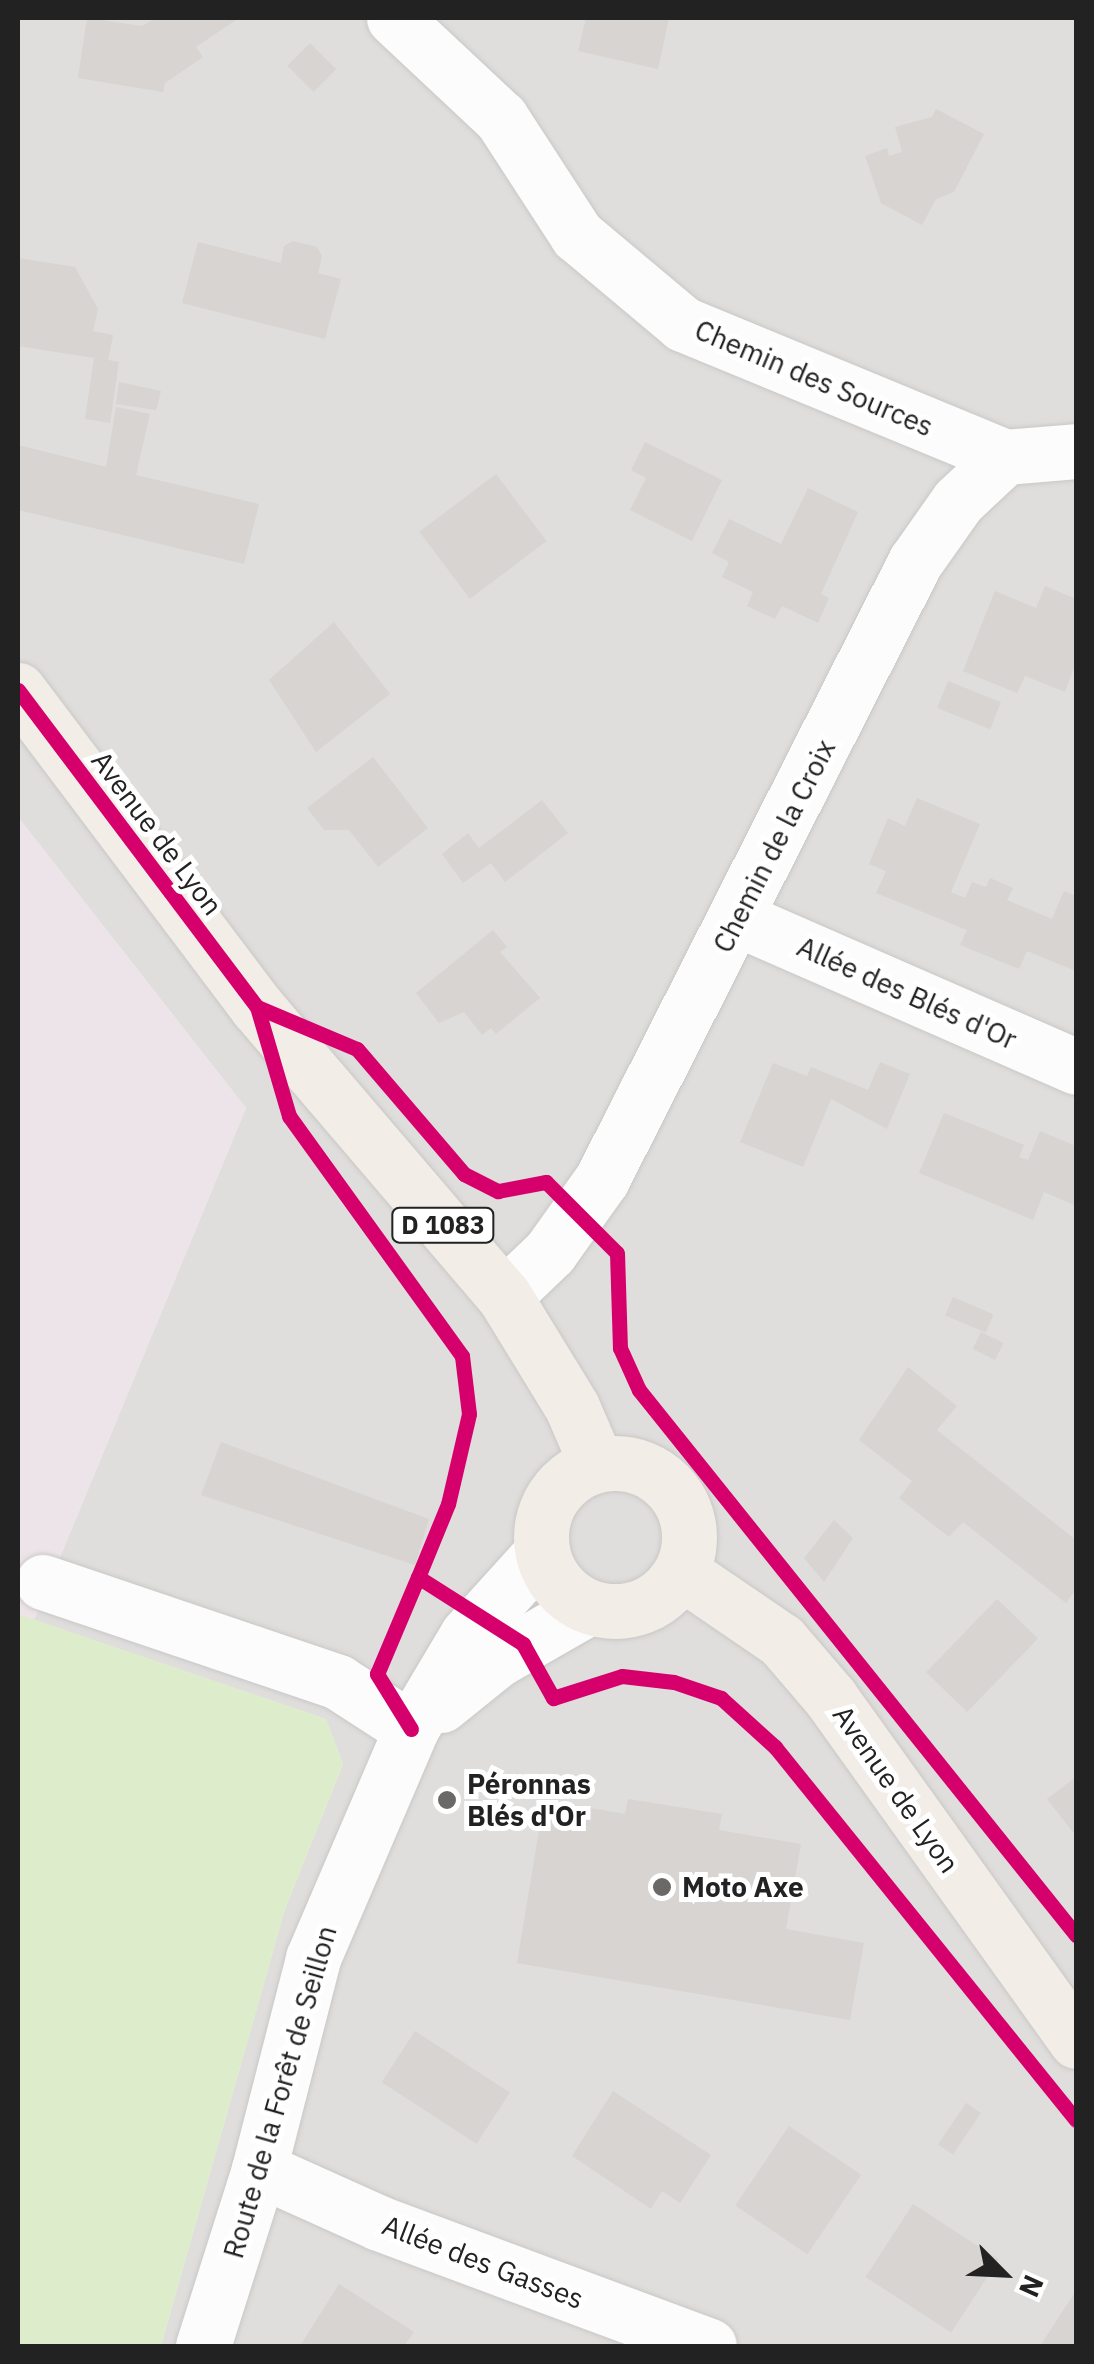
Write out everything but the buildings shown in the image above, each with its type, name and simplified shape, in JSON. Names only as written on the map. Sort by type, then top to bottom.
[{"type":"main road","name":"Avenue de Lyon","points":[[18,690],[257,1008],[504,1296],[572,1407],[596,1465]]},
{"type":"main road","points":[[596,1465],[633,1465],[672,1489],[690,1532],[680,1572],[641,1607],[589,1607],[567,1594],[542,1552],[546,1507],[576,1474],[596,1465]]},
{"type":"main road","name":"Avenue de Lyon","points":[[680,1572],[782,1641],[830,1697],[1069,2017]]},
{"type":"street","name":"Chemin des Sources","points":[[394,18],[501,118],[577,235],[684,324],[1005,457]]},
{"type":"street","points":[[1005,457],[1076,450]]},
{"type":"street","name":"Chemin de la Croix","points":[[504,1296],[550,1252],[602,1179],[738,920],[915,562],[958,501],[1005,457]]},
{"type":"street","name":"Allée des Blés d'Or","points":[[738,920],[1076,1067]]},
{"type":"street","name":"Route de la Forêt de Seillon","points":[[203,2346],[259,2169],[312,1958],[411,1729],[467,1635],[542,1552]]},
{"type":"street","points":[[42,1582],[338,1682],[411,1729]]},
{"type":"street","name":"Route de la Forêt de Seillon","points":[[411,1729],[498,1660],[589,1607]]},
{"type":"street","name":"Allée des Gasses","points":[[259,2169],[379,2223],[710,2346]]},
{"type":"shaded area","points":[[18,18],[1076,18],[1076,2346],[161,2346],[285,1909],[343,1764],[326,1719],[34,1620],[246,1108],[18,817]]},
{"type":"shaded area","points":[[18,817],[246,1108],[34,1620],[18,1614]]},
{"type":"green space","points":[[18,1614],[326,1719],[343,1764],[285,1909],[161,2346],[18,2346]]},
{"type":"cycle path","points":[[18,690],[257,1007],[289,1116],[462,1356],[469,1414],[448,1504],[418,1577],[523,1644],[553,1698],[622,1676],[674,1682],[721,1698],[775,1747],[1076,2120]]},
{"type":"cycle path","points":[[257,1007],[357,1049],[464,1174],[498,1191],[546,1182],[617,1253],[620,1348],[639,1390],[1076,1935]]},
{"type":"cycle path","points":[[411,1729],[377,1674],[418,1577]]},
{"type":"place","name":"Péronnas Blés d'Or","points":[[447,1800]]},
{"type":"place","name":"Moto Axe","points":[[662,1887]]}]
